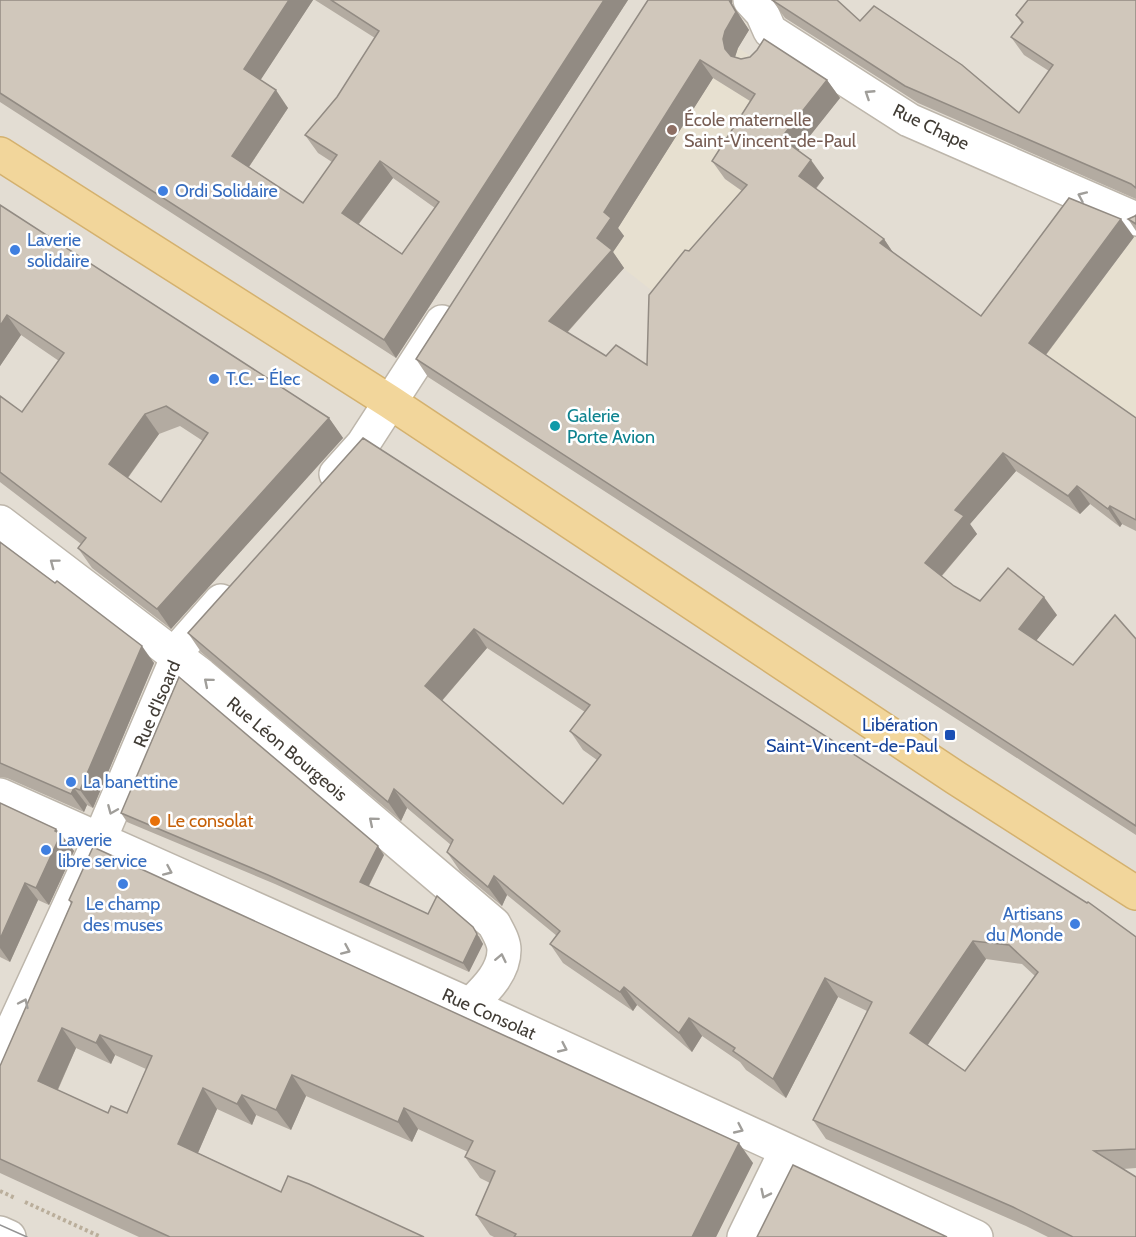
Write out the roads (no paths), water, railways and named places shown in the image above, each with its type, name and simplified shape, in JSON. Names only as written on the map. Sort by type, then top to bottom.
[{"type":"main road","points":[[0,154],[390,402],[956,778],[1136,893]]},
{"type":"street","name":"Rue Chape","points":[[750,0],[762,13],[762,44],[909,120],[1136,219]]},
{"type":"street","points":[[316,496],[363,444],[457,299]]},
{"type":"street","name":"Rue Léon Bourgeois","points":[[0,522],[177,657],[494,924],[501,936],[504,951],[498,971],[488,988],[470,1005]]},
{"type":"street","name":"Rue d'Isoard","points":[[0,1056],[99,841],[183,644],[244,575]]},
{"type":"street","name":"Rue Consolat","points":[[0,795],[470,1005],[976,1237]]},
{"type":"street","points":[[744,1237],[786,1151]]},
{"type":"street","points":[[0,1233],[9,1237]]},
{"type":"tram line","points":[[0,1225],[27,1237]]},
{"type":"place","name":"École maternelle Saint-Vincent-de-Paul","points":[[672,130]]},
{"type":"place","name":"Ordi Solidaire","points":[[163,191]]},
{"type":"place","name":"Laverie solidaire","points":[[15,250]]},
{"type":"place","name":"T.C. - Élec","points":[[214,379]]},
{"type":"place","name":"Galerie Porte Avion","points":[[555,426]]},
{"type":"place","name":"Libération Saint-Vincent-de-Paul","points":[[950,735]]},
{"type":"place","name":"La banettine","points":[[71,782]]},
{"type":"place","name":"Le consolat","points":[[155,821]]},
{"type":"place","name":"Laverie libre service","points":[[46,850]]},
{"type":"place","name":"Le champ des muses","points":[[123,884]]},
{"type":"place","name":"Artisans du Monde","points":[[1075,924]]}]
